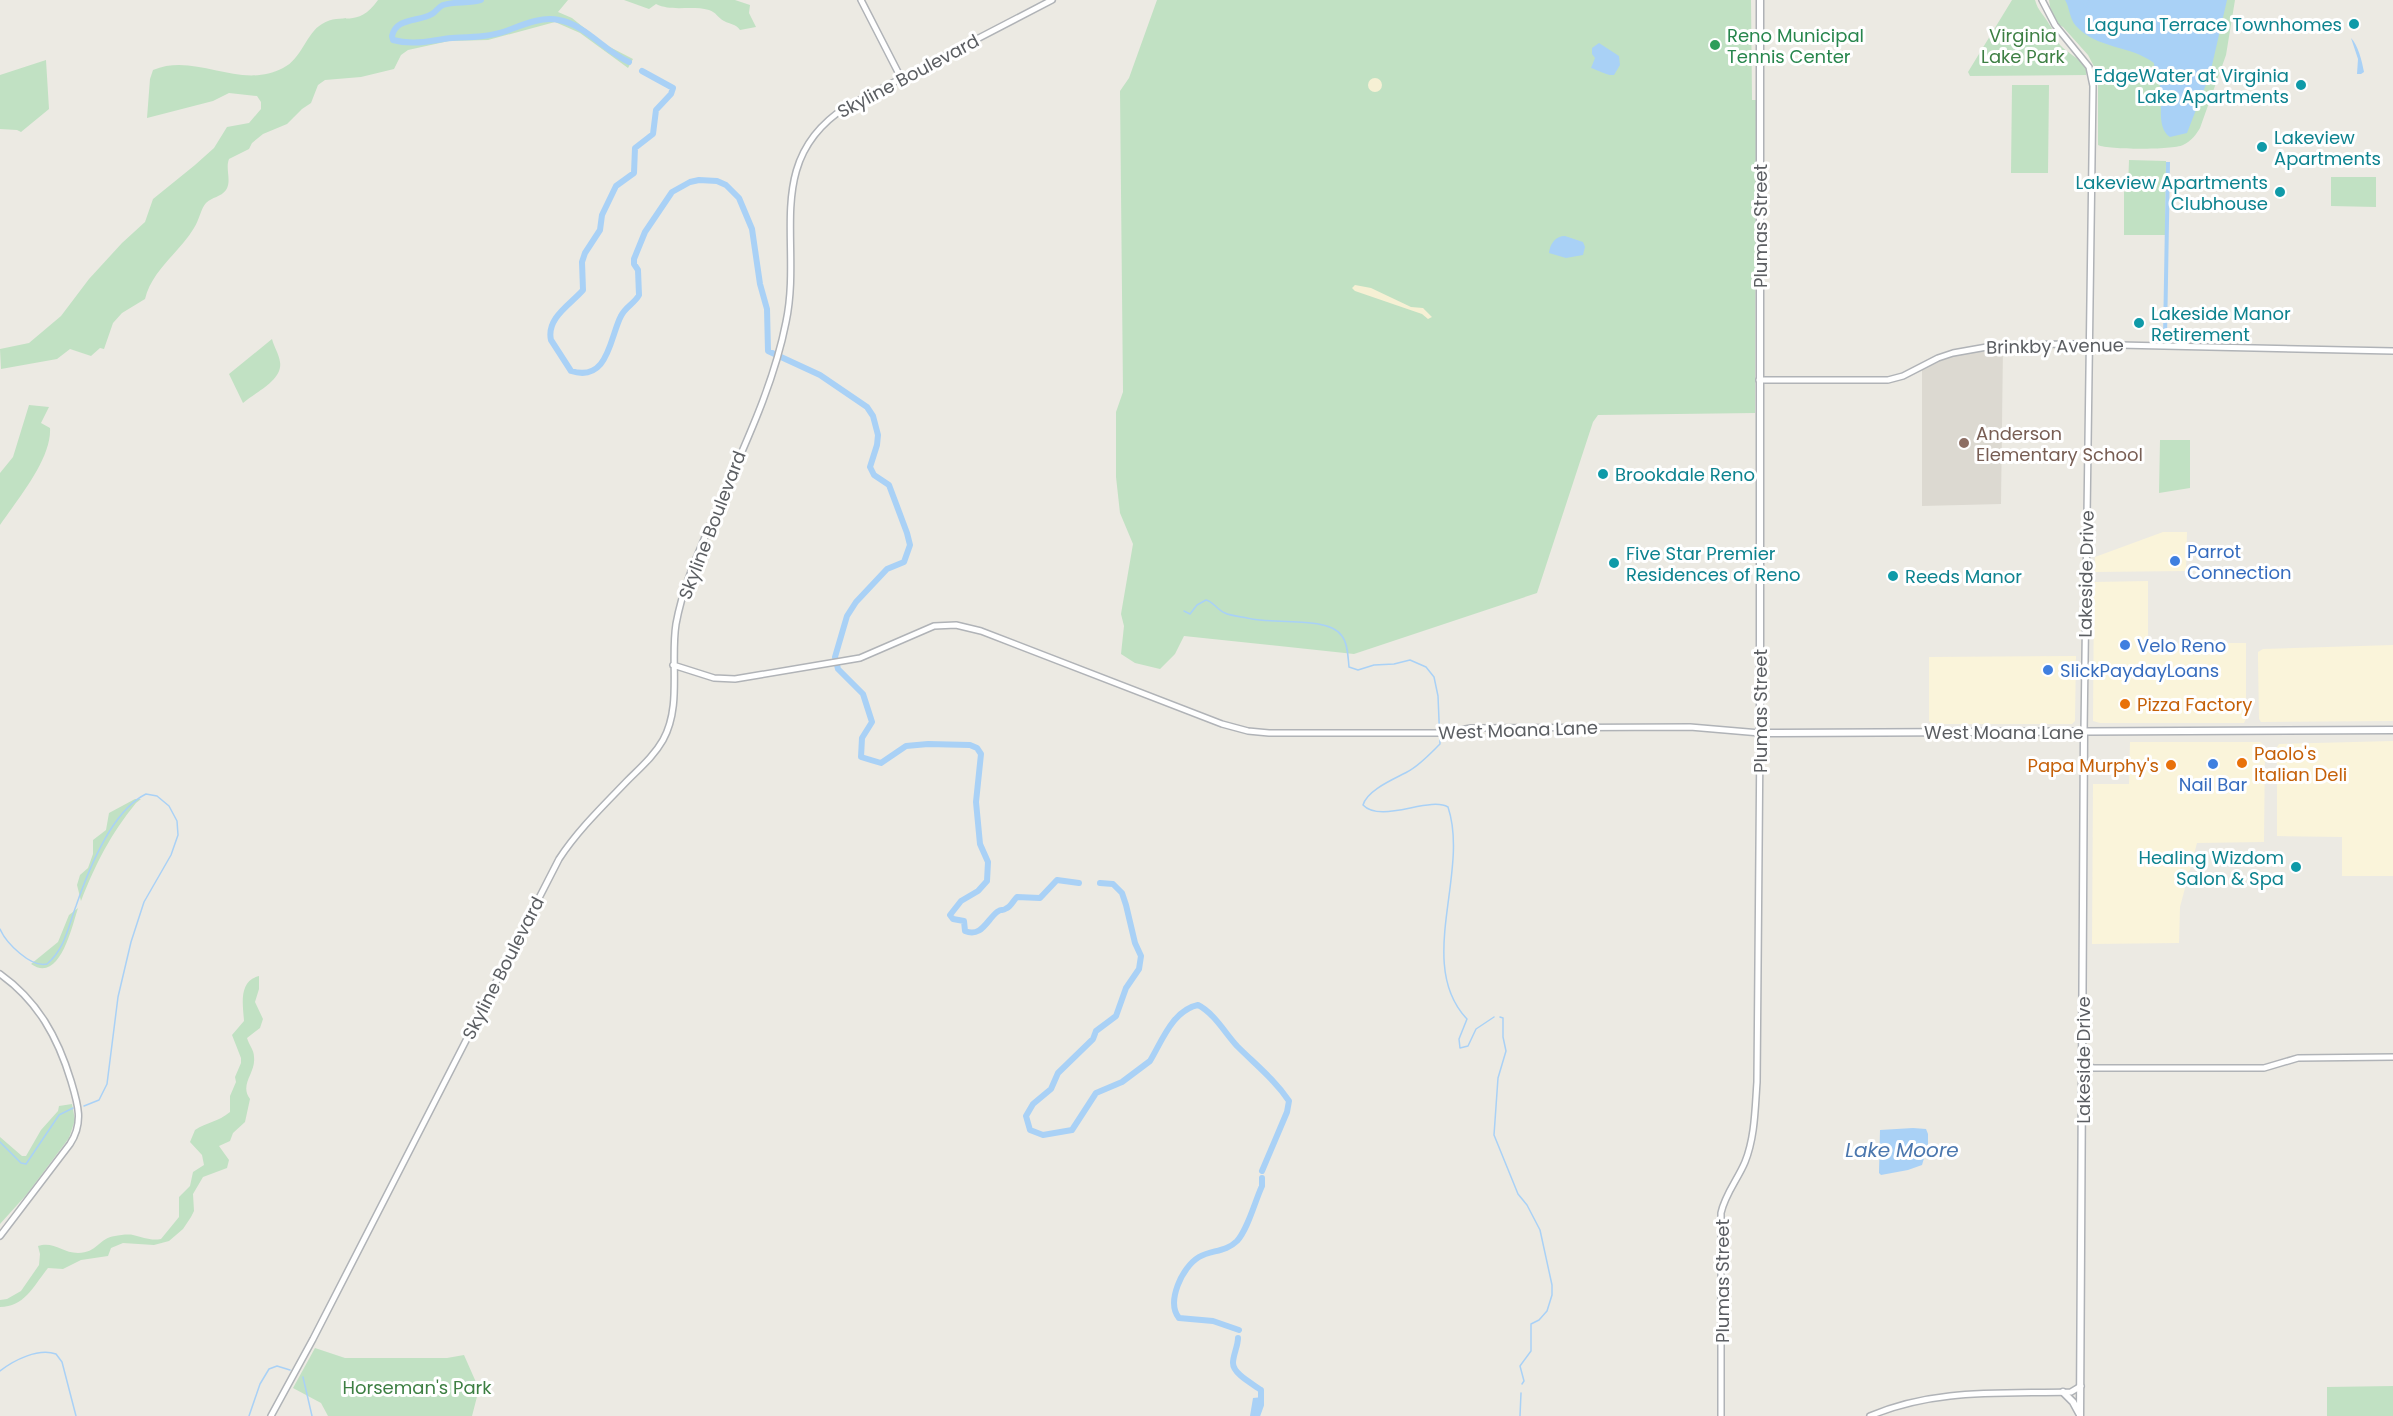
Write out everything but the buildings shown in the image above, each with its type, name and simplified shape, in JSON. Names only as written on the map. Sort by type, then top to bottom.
[{"type":"main road","name":"Plumas Street","points":[[1760,0],[1760,733]]},
{"type":"main road","name":"West Moana Lane","points":[[1760,733],[2393,730]]},
{"type":"main road","name":"Lakeside Drive","points":[[2080,1416],[2084,732]]},
{"type":"main road","points":[[2063,1392],[2073,1402],[2080,1416]]},
{"type":"street","points":[[861,0],[901,78]]},
{"type":"street","name":"Skyline Boulevard","points":[[271,1416],[314,1339],[559,859],[583,826],[648,761],[662,743],[670,724],[673,708],[676,623],[691,572],[769,383],[783,336],[791,286],[791,188],[799,160],[818,131],[836,114],[1052,0]]},
{"type":"street","name":"Lakeside Drive","points":[[2042,0],[2055,26],[2086,63],[2093,79],[2084,732]]},
{"type":"street","name":"Brinkby Avenue","points":[[1759,380],[1888,380],[1903,376],[1938,358],[1980,347],[2090,344],[2393,351]]},
{"type":"street","name":"West Moana Lane","points":[[673,666],[714,678],[735,679],[860,657],[934,626],[956,625],[981,631],[1222,724],[1248,731],[1432,733],[1470,728],[1690,728],[1760,733]]},
{"type":"street","name":"Plumas Street","points":[[1721,1416],[1721,1213],[1726,1196],[1749,1151],[1757,1083],[1760,733]]},
{"type":"street","points":[[0,974],[24,994],[53,1034],[65,1062],[79,1117],[77,1131],[70,1144],[0,1236]]},
{"type":"street","points":[[2083,1066],[2094,1068],[2264,1068],[2298,1058],[2393,1057]]},
{"type":"street","points":[[1870,1416],[1913,1401],[1949,1394],[2063,1392],[2073,1391],[2081,1386]]},
{"type":"shaded area","points":[[2003,346],[2001,504],[1922,506],[1922,366],[1938,358]]},
{"type":"shaded area","points":[[2163,532],[2187,532],[2186,571],[2095,572],[2095,557]]},
{"type":"shaded area","points":[[2148,581],[2148,643],[2246,643],[2246,719],[2244,723],[2100,723],[2093,721],[2094,582]]},
{"type":"shaded area","points":[[2393,645],[2393,721],[2261,722],[2259,719],[2258,652],[2263,649]]},
{"type":"shaded area","points":[[2076,656],[2075,721],[2072,724],[1932,724],[1929,721],[1929,657]]},
{"type":"shaded area","points":[[2393,741],[2393,876],[2342,876],[2342,837],[2277,836],[2277,747],[2279,744]]},
{"type":"shaded area","points":[[2130,742],[2260,742],[2265,746],[2264,842],[2197,843],[2180,907],[2179,943],[2092,944],[2093,784],[2129,784]]},
{"type":"green space","points":[[378,0],[568,0],[558,12],[572,18],[604,44],[633,59],[628,68],[580,33],[555,22],[488,40],[449,41],[408,50],[401,55],[394,69],[361,77],[325,80],[318,85],[311,103],[287,124],[263,134],[252,143],[249,149],[229,159],[226,190],[204,205],[194,228],[160,270],[148,289],[145,299],[122,313],[113,323],[104,349],[100,348],[91,356],[70,349],[57,359],[1,369],[0,349],[29,343],[61,316],[89,279],[145,222],[153,199],[214,148],[227,127],[249,123],[261,109],[261,102],[257,96],[229,93],[213,101],[147,118],[150,79],[153,70],[186,65],[234,74],[267,74],[283,68],[295,59],[312,33],[322,24],[329,20],[363,15]]},
{"type":"green space","points":[[624,0],[735,0],[750,5],[749,13],[756,27],[740,30],[709,10],[668,8],[656,4],[649,9]]},
{"type":"green space","points":[[1157,0],[1751,0],[1752,100],[1756,100],[1755,413],[1598,415],[1593,422],[1537,593],[1354,654],[1184,636],[1175,654],[1160,669],[1135,663],[1121,654],[1124,626],[1121,614],[1133,544],[1120,513],[1116,477],[1116,412],[1123,392],[1120,91],[1129,78]]},
{"type":"green space","name":"Virginia Lake Park","points":[[2012,0],[2035,0],[2058,42],[2082,63],[2087,71],[2086,75],[1970,76],[1968,72]]},
{"type":"green space","name":"Virginia Lake Park","points":[[2049,0],[2235,0],[2226,55],[2200,128],[2193,138],[2177,147],[2154,149],[2127,149],[2098,145],[2098,74],[2088,55],[2059,25],[2051,12]]},
{"type":"green space","points":[[46,60],[49,109],[21,132],[0,129],[0,75]]},
{"type":"green space","points":[[2012,85],[2049,85],[2048,173],[2011,173]]},
{"type":"green space","points":[[2129,160],[2166,161],[2165,235],[2124,235],[2124,192],[2128,189]]},
{"type":"green space","points":[[2331,177],[2376,177],[2376,207],[2331,206]]},
{"type":"green space","points":[[272,339],[279,356],[280,368],[268,385],[243,403],[229,374]]},
{"type":"green space","points":[[29,405],[49,407],[41,423],[50,428],[49,440],[40,466],[0,525],[0,473],[13,457]]},
{"type":"green space","points":[[2160,440],[2190,440],[2190,488],[2159,493]]},
{"type":"green space","points":[[135,799],[141,799],[111,838],[81,901],[77,885],[80,875],[88,868],[93,854],[93,840],[106,830],[109,813]]},
{"type":"green space","points":[[78,908],[68,939],[57,960],[50,966],[41,968],[31,964],[58,942],[69,915]]},
{"type":"green space","points":[[259,976],[259,989],[255,1002],[263,1019],[260,1028],[247,1038],[253,1052],[254,1063],[246,1088],[250,1099],[245,1122],[233,1133],[230,1141],[219,1146],[229,1160],[227,1168],[203,1177],[193,1194],[194,1211],[183,1229],[169,1241],[154,1245],[123,1243],[111,1248],[108,1256],[81,1260],[63,1269],[48,1268],[22,1299],[9,1306],[0,1307],[0,1300],[7,1299],[21,1291],[39,1265],[38,1246],[49,1245],[78,1253],[90,1251],[110,1237],[131,1235],[161,1239],[179,1217],[179,1197],[190,1186],[193,1172],[204,1165],[202,1155],[190,1142],[195,1130],[230,1112],[230,1096],[241,1063],[232,1035],[244,1021],[243,994],[245,988],[252,979]]},
{"type":"green space","points":[[72,1104],[75,1120],[69,1138],[27,1194],[0,1224],[0,1137],[22,1156],[26,1156],[41,1130],[58,1111],[59,1106]]},
{"type":"green space","name":"Horseman's Park","points":[[315,1348],[345,1358],[447,1358],[464,1355],[479,1389],[472,1416],[328,1416],[321,1403],[293,1388]]},
{"type":"green space","points":[[2393,1386],[2393,1416],[2327,1416],[2327,1387]]},
{"type":"sand","points":[[1375,78],[1380,80],[1382,85],[1380,90],[1375,92],[1370,90],[1368,85],[1370,80]]},
{"type":"sand","points":[[1355,285],[1371,288],[1411,307],[1423,308],[1432,317],[1428,319],[1422,314],[1355,291],[1352,288]]},
{"type":"water","points":[[2065,0],[2227,0],[2210,74],[2187,133],[2170,137],[2165,133],[2161,120],[2161,92],[2154,63],[2145,57],[2104,43],[2084,33],[2074,23]]},
{"type":"water","points":[[2351,38],[2361,58],[2364,72],[2361,74],[2357,74],[2358,59]]},
{"type":"water","points":[[1599,43],[1619,56],[1620,65],[1614,75],[1591,68],[1595,58],[1592,48]]},
{"type":"water","points":[[2166,162],[2170,162],[2167,338],[2163,338]]},
{"type":"water","points":[[1565,236],[1583,242],[1585,247],[1583,255],[1566,258],[1549,253],[1554,241],[1558,237]]},
{"type":"water","name":"Lake Moore","points":[[1926,1129],[1928,1134],[1928,1145],[1922,1165],[1881,1175],[1879,1173],[1880,1130]]},
{"type":"water","points":[[1263,1397],[1261,1412],[1258,1416],[1250,1416],[1253,1398]]},
{"type":"waterway","points":[[481,0],[443,5],[427,16],[403,23],[394,30],[393,40],[415,43],[486,36],[532,22],[552,19],[578,27],[629,62]]},
{"type":"waterway","points":[[642,71],[673,88],[671,94],[656,110],[653,134],[635,148],[634,173],[616,186],[602,215],[600,230],[582,262],[583,290],[556,318],[550,332],[551,340],[571,371],[584,373],[601,364],[623,313],[639,295],[638,270],[634,259],[645,232],[672,192],[690,182],[717,181],[726,185],[739,198],[752,229],[760,284],[767,309],[768,351],[820,375],[867,407],[873,416],[878,435],[870,467],[874,475],[889,485],[910,545],[904,562],[887,569],[856,602],[847,616],[835,657],[838,669],[863,694],[872,722],[862,738],[861,757],[881,763],[906,746],[928,744],[970,745],[977,748],[981,754],[976,802],[980,844],[988,862],[987,881],[978,891],[961,901],[950,915],[953,919],[964,921],[965,931],[971,933],[980,930],[997,912],[1008,907],[1017,897],[1040,898],[1057,880],[1079,883]]},
{"type":"waterway","points":[[1184,611],[1190,614],[1197,605],[1206,600],[1222,612],[1234,616],[1326,626],[1335,630],[1344,639],[1349,667],[1358,670],[1374,665],[1410,660],[1426,667],[1434,677],[1438,696],[1440,744],[1416,766],[1375,790],[1363,805],[1381,812],[1429,805],[1448,807],[1453,833],[1453,860],[1446,917],[1445,972],[1452,997],[1467,1019],[1459,1039],[1460,1048],[1468,1046],[1476,1029],[1494,1017]]},
{"type":"waterway","points":[[0,929],[20,953],[34,962],[47,964],[62,945],[94,860],[102,843],[122,814],[133,802],[146,794],[157,796],[169,806],[177,821],[178,835],[171,855],[144,902],[131,942],[118,997],[107,1084],[99,1100],[84,1106]]},
{"type":"waterway","points":[[1100,883],[1113,884],[1122,893],[1135,943],[1141,956],[1139,969],[1126,988],[1116,1016],[1096,1031],[1093,1039],[1058,1073],[1051,1089],[1033,1104],[1026,1116],[1030,1130],[1043,1135],[1072,1130],[1096,1093],[1122,1082],[1150,1061],[1169,1027],[1182,1013],[1198,1005],[1214,1018],[1289,1101],[1287,1112],[1262,1171]]},
{"type":"waterway","points":[[1500,1017],[1503,1018],[1506,1051],[1498,1078],[1494,1135],[1518,1194],[1527,1205],[1540,1230],[1552,1285],[1552,1295],[1547,1311],[1539,1320],[1531,1324],[1531,1351],[1520,1366],[1524,1381],[1522,1384]]},
{"type":"waterway","points":[[0,1142],[21,1163],[26,1164],[59,1115],[73,1108]]},
{"type":"waterway","points":[[1239,1330],[1213,1321],[1179,1318],[1175,1311],[1175,1294],[1182,1276],[1193,1262],[1199,1257],[1233,1245],[1241,1236],[1262,1186],[1262,1178]]},
{"type":"waterway","points":[[1238,1338],[1233,1363],[1240,1375],[1261,1390],[1261,1405],[1257,1416]]},
{"type":"waterway","points":[[0,1371],[26,1356],[42,1353],[56,1354],[62,1362],[76,1416]]},
{"type":"waterway","points":[[249,1416],[260,1384],[269,1369],[277,1366],[290,1370]]},
{"type":"waterway","points":[[303,1377],[312,1416]]},
{"type":"waterway","points":[[1520,1416],[1521,1393]]},
{"type":"place","name":"Laguna Terrace Townhomes","points":[[2354,24]]},
{"type":"place","name":"Reno Municipal Tennis Center","points":[[1715,45]]},
{"type":"place","name":"EdgeWater at Virginia Lake Apartments","points":[[2301,85]]},
{"type":"place","name":"Lakeview Apartments","points":[[2262,147]]},
{"type":"place","name":"Lakeview Apartments Clubhouse","points":[[2280,192]]},
{"type":"place","name":"Lakeside Manor Retirement","points":[[2139,323]]},
{"type":"place","name":"Anderson Elementary School","points":[[1964,443]]},
{"type":"place","name":"Brookdale Reno","points":[[1603,474]]},
{"type":"place","name":"Parrot Connection","points":[[2175,561]]},
{"type":"place","name":"Five Star Premier Residences of Reno","points":[[1614,563]]},
{"type":"place","name":"Reeds Manor","points":[[1893,576]]},
{"type":"place","name":"Velo Reno","points":[[2125,645]]},
{"type":"place","name":"SlickPaydayLoans","points":[[2048,670]]},
{"type":"place","name":"Pizza Factory","points":[[2125,704]]},
{"type":"place","name":"Paolo's Italian Deli","points":[[2242,763]]},
{"type":"place","name":"Nail Bar","points":[[2213,764]]},
{"type":"place","name":"Papa Murphy's","points":[[2171,765]]},
{"type":"place","name":"Healing Wizdom Salon & Spa","points":[[2296,867]]}]
